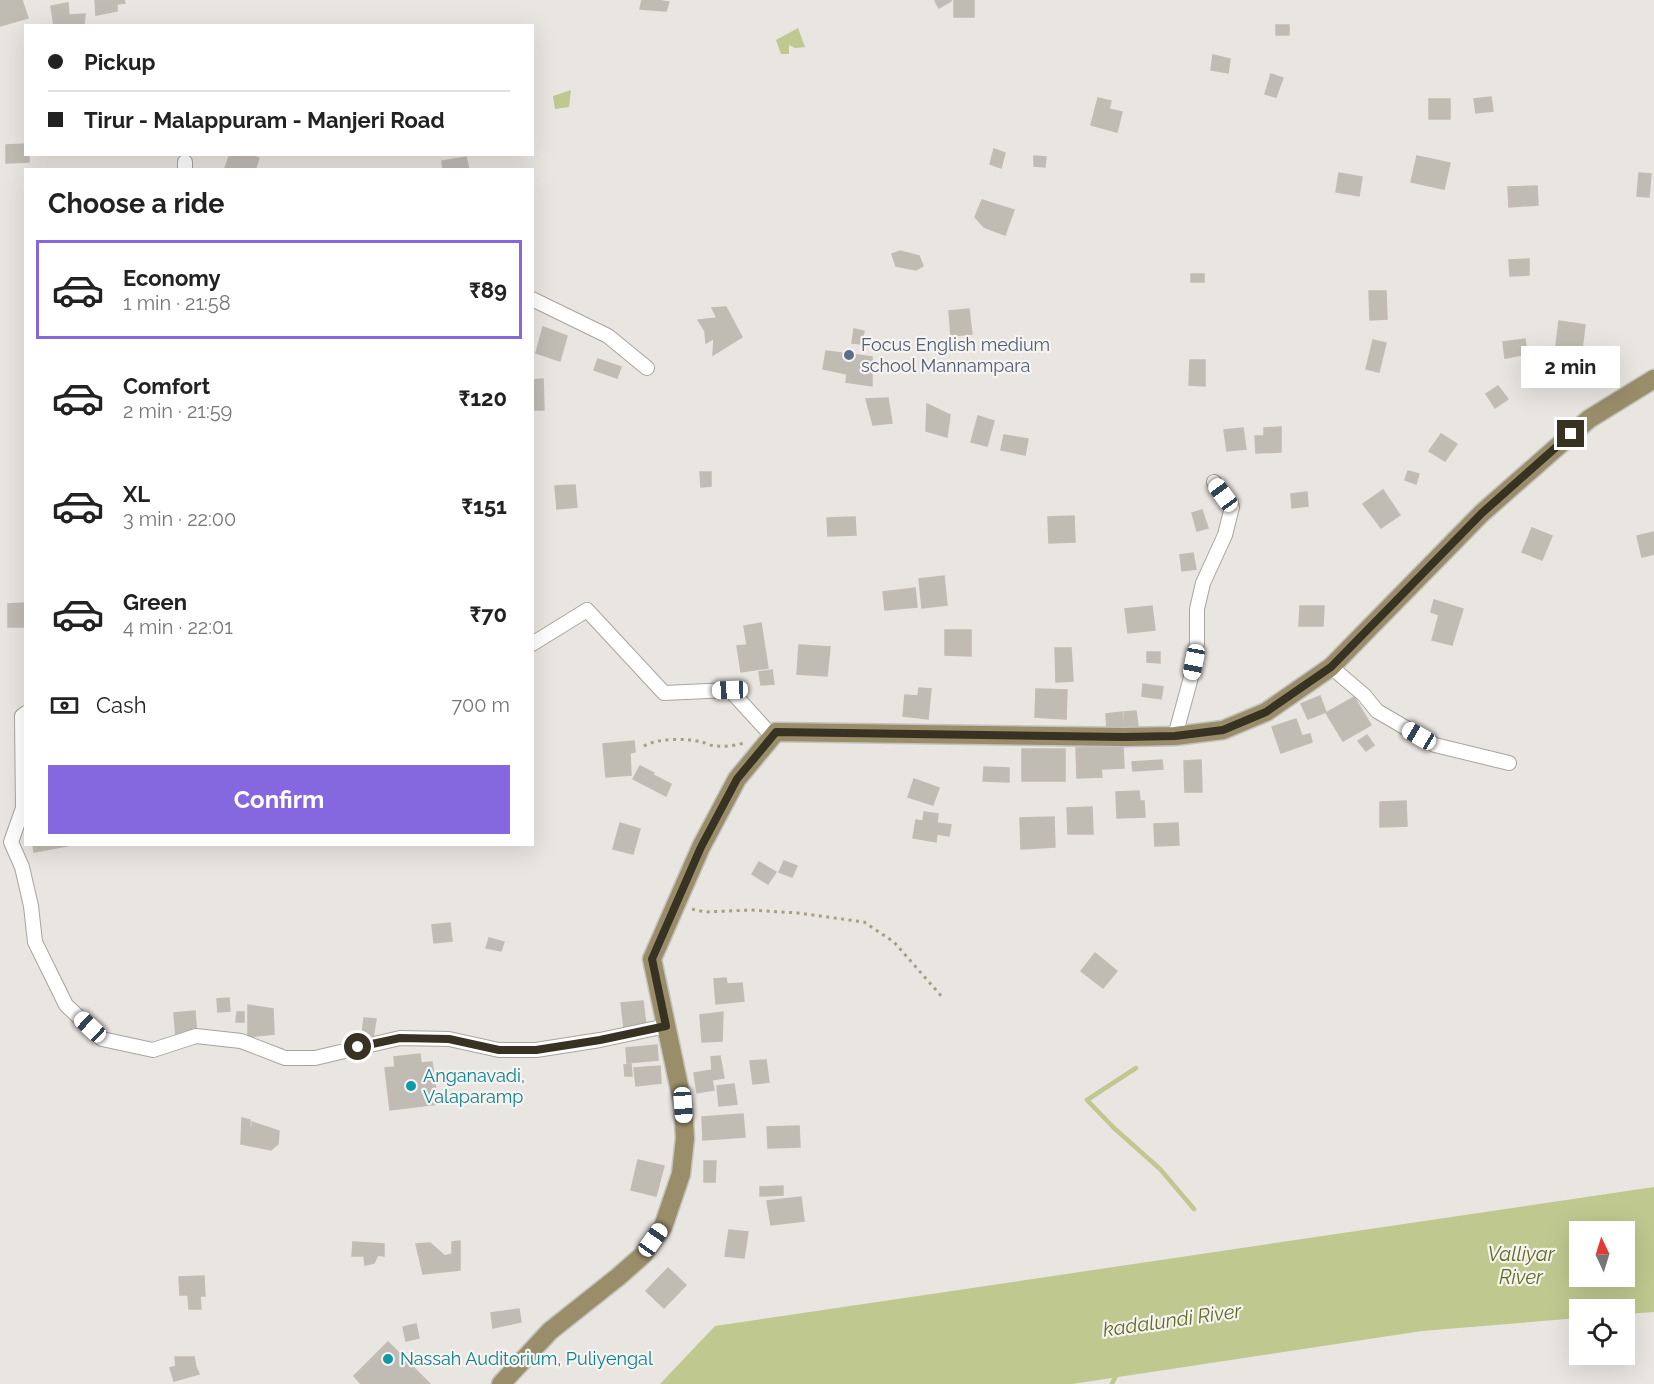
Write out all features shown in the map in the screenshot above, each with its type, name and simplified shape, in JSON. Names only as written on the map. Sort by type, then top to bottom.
[{"type":"main road","points":[[501,1384],[550,1331],[643,1255],[663,1227],[681,1174],[685,1138],[683,1105],[652,959],[701,847],[737,779],[776,732],[1124,737],[1175,736],[1223,730],[1266,712],[1331,667],[1482,513],[1589,419],[1654,379]]},
{"type":"street","points":[[534,300],[608,336],[647,368]]},
{"type":"street","points":[[1175,736],[1190,681],[1197,643],[1197,609],[1203,583],[1225,535],[1232,507],[1214,482]]},
{"type":"street","points":[[534,644],[587,610],[664,693],[730,690],[772,736]]},
{"type":"street","points":[[1331,667],[1364,695],[1377,711],[1435,745],[1509,763]]},
{"type":"street","points":[[24,714],[22,716],[23,808],[5,841],[22,867],[31,906],[35,942],[66,1005],[102,1039],[153,1050],[196,1036],[240,1041],[285,1058],[315,1058],[400,1038],[449,1039],[499,1050],[536,1050],[666,1026]]},
{"type":"path","points":[[644,746],[648,743],[673,740],[704,742],[714,747],[747,743]]},
{"type":"path","points":[[675,905],[705,912],[751,910],[798,913],[864,922],[894,942],[943,998]]},
{"type":"water","points":[[798,28],[805,47],[795,48],[789,45],[789,54],[781,54],[776,40]]},
{"type":"water","points":[[571,90],[569,107],[555,109],[553,96]]},
{"type":"water","name":"Valliyar River","points":[[1654,1187],[1654,1312],[1635,1313],[1635,1299],[1569,1299],[1569,1319],[1422,1331],[1072,1384],[660,1384],[715,1326]]},
{"type":"building","points":[[0,0],[22,0],[28,18],[0,26]]},
{"type":"building","points":[[95,0],[124,0],[125,3],[117,4],[117,11],[96,15]]},
{"type":"building","points":[[642,0],[669,2],[666,11],[640,9]]},
{"type":"building","points":[[936,0],[951,0],[951,1],[939,8]]},
{"type":"building","points":[[954,0],[974,0],[974,17],[954,17]]},
{"type":"building","points":[[68,3],[69,15],[85,14],[84,24],[54,24],[51,6]]},
{"type":"building","points":[[1276,25],[1289,25],[1289,35],[1276,35]]},
{"type":"building","points":[[1213,55],[1230,59],[1228,73],[1211,70]]},
{"type":"building","points":[[1271,74],[1283,78],[1276,97],[1265,94]]},
{"type":"building","points":[[1491,97],[1493,111],[1476,113],[1474,99]]},
{"type":"building","points":[[1098,98],[1111,101],[1109,109],[1122,112],[1117,132],[1091,125]]},
{"type":"building","points":[[1429,99],[1450,99],[1450,119],[1429,119]]},
{"type":"building","points":[[24,144],[24,156],[29,156],[29,162],[6,163],[6,145]]},
{"type":"building","points":[[994,149],[1005,153],[1001,168],[990,164]]},
{"type":"building","points":[[229,156],[259,158],[256,168],[225,168]]},
{"type":"building","points":[[1034,156],[1046,157],[1045,167],[1034,166]]},
{"type":"building","points":[[1417,156],[1450,163],[1444,189],[1411,182]]},
{"type":"building","points":[[466,157],[469,168],[443,168],[442,161]]},
{"type":"building","points":[[1339,173],[1362,177],[1359,196],[1336,192]]},
{"type":"building","points":[[1639,173],[1651,174],[1649,197],[1637,196]]},
{"type":"building","points":[[1537,186],[1538,205],[1509,207],[1508,187]]},
{"type":"building","points":[[982,200],[1014,210],[1005,235],[984,227],[975,217]]},
{"type":"building","points":[[900,251],[919,256],[923,266],[916,270],[896,266],[892,254]]},
{"type":"building","points":[[1529,259],[1529,275],[1510,276],[1509,260]]},
{"type":"building","points":[[1191,274],[1204,274],[1204,282],[1191,282]]},
{"type":"building","points":[[1369,291],[1386,291],[1387,319],[1370,320]]},
{"type":"building","points":[[726,307],[742,337],[713,355],[714,338],[706,343],[705,331],[698,320],[717,318],[712,308]]},
{"type":"building","points":[[969,309],[972,334],[951,336],[949,311]]},
{"type":"building","points":[[1559,321],[1585,325],[1582,349],[1556,345]]},
{"type":"building","points":[[543,327],[567,336],[560,361],[536,353]]},
{"type":"building","points":[[854,329],[864,331],[861,344],[852,343]]},
{"type":"building","points":[[1525,339],[1527,354],[1505,358],[1503,342]]},
{"type":"building","points":[[1373,340],[1386,343],[1379,372],[1366,369]]},
{"type":"building","points":[[826,351],[872,357],[872,386],[846,382],[847,374],[823,369]]},
{"type":"building","points":[[598,359],[621,367],[617,378],[594,370]]},
{"type":"building","points":[[1190,360],[1205,360],[1205,386],[1189,385]]},
{"type":"building","points":[[543,379],[544,410],[534,410],[534,380]]},
{"type":"building","points":[[1498,386],[1508,399],[1495,408],[1486,394]]},
{"type":"building","points":[[888,398],[892,423],[873,425],[866,399]]},
{"type":"building","points":[[927,404],[950,415],[947,437],[926,431]]},
{"type":"building","points":[[978,416],[994,421],[987,446],[971,442]]},
{"type":"building","points":[[1281,427],[1281,452],[1256,453],[1255,436],[1264,436],[1264,428]]},
{"type":"building","points":[[1243,428],[1246,449],[1227,451],[1224,430]]},
{"type":"building","points":[[1441,434],[1457,444],[1445,461],[1429,451]]},
{"type":"building","points":[[1004,435],[1028,439],[1025,455],[1001,450]]},
{"type":"building","points":[[1408,471],[1419,474],[1416,484],[1405,480]]},
{"type":"building","points":[[700,472],[711,472],[711,486],[701,487]]},
{"type":"building","points":[[575,485],[577,507],[557,509],[555,486]]},
{"type":"building","points":[[1383,490],[1400,515],[1381,528],[1363,504]]},
{"type":"building","points":[[1307,492],[1308,506],[1292,508],[1291,494]]},
{"type":"building","points":[[1202,510],[1208,528],[1197,531],[1192,513]]},
{"type":"building","points":[[1074,516],[1075,542],[1049,543],[1048,517]]},
{"type":"building","points":[[855,517],[856,535],[828,536],[827,518]]},
{"type":"building","points":[[1532,528],[1552,536],[1542,560],[1522,552]]},
{"type":"building","points":[[1654,532],[1654,554],[1642,557],[1637,536]]},
{"type":"building","points":[[1193,553],[1196,569],[1182,571],[1180,555]]},
{"type":"building","points":[[944,576],[947,605],[922,608],[919,579]]},
{"type":"building","points":[[915,588],[917,607],[885,610],[883,592]]},
{"type":"building","points":[[1434,600],[1463,609],[1452,645],[1432,640],[1439,615],[1431,612]]},
{"type":"building","points":[[24,603],[24,627],[8,627],[8,604]]},
{"type":"building","points":[[1152,606],[1155,630],[1128,633],[1125,609]]},
{"type":"building","points":[[1300,606],[1324,606],[1323,626],[1299,626]]},
{"type":"building","points":[[761,623],[768,668],[741,672],[737,646],[747,645],[744,626]]},
{"type":"building","points":[[945,630],[971,630],[971,656],[945,655]]},
{"type":"building","points":[[799,645],[830,647],[827,676],[797,674]]},
{"type":"building","points":[[1055,648],[1071,648],[1073,681],[1056,682]]},
{"type":"building","points":[[1147,652],[1160,652],[1160,663],[1147,662]]},
{"type":"building","points":[[772,670],[774,684],[761,685],[759,672]]},
{"type":"building","points":[[1143,684],[1163,687],[1161,699],[1142,696]]},
{"type":"building","points":[[919,688],[931,689],[928,719],[903,716],[905,695],[918,696]]},
{"type":"building","points":[[1036,689],[1067,690],[1066,719],[1035,717]]},
{"type":"building","points":[[1320,696],[1326,712],[1308,719],[1301,704]]},
{"type":"building","points":[[1354,697],[1371,725],[1343,741],[1326,713]]},
{"type":"building","points":[[1136,711],[1138,726],[1125,728],[1124,712]]},
{"type":"building","points":[[1122,712],[1124,729],[1107,731],[1106,714]]},
{"type":"building","points":[[1296,719],[1302,736],[1310,734],[1312,742],[1281,753],[1272,727]]},
{"type":"building","points":[[1367,735],[1374,745],[1366,751],[1358,741]]},
{"type":"building","points":[[634,741],[635,752],[630,753],[631,775],[606,777],[603,744]]},
{"type":"building","points":[[1123,746],[1124,768],[1101,769],[1102,777],[1077,778],[1076,748]]},
{"type":"building","points":[[1022,749],[1065,749],[1065,781],[1022,781]]},
{"type":"building","points":[[1162,760],[1163,769],[1133,771],[1132,762]]},
{"type":"building","points":[[1201,760],[1202,792],[1185,792],[1184,761]]},
{"type":"building","points":[[640,766],[671,784],[666,796],[633,779]]},
{"type":"building","points":[[984,767],[1009,768],[1009,782],[983,781]]},
{"type":"building","points":[[914,779],[939,788],[933,805],[908,797]]},
{"type":"building","points":[[1139,791],[1140,801],[1144,801],[1145,817],[1117,818],[1116,792]]},
{"type":"building","points":[[1406,801],[1407,826],[1380,827],[1380,802]]},
{"type":"building","points":[[1092,807],[1093,834],[1068,834],[1067,808]]},
{"type":"building","points":[[924,812],[938,814],[937,823],[951,825],[949,836],[937,834],[936,842],[913,838],[916,820],[923,821]]},
{"type":"building","points":[[1054,817],[1055,847],[1021,849],[1020,818]]},
{"type":"building","points":[[620,823],[640,829],[633,854],[613,849]]},
{"type":"building","points":[[1178,823],[1179,845],[1155,846],[1154,824]]},
{"type":"building","points":[[33,846],[66,846],[34,852]]},
{"type":"building","points":[[784,861],[797,866],[792,877],[779,872]]},
{"type":"building","points":[[759,862],[776,872],[768,884],[752,874]]},
{"type":"building","points":[[450,923],[452,941],[434,943],[432,925]]},
{"type":"building","points":[[489,938],[504,942],[501,951],[486,948]]},
{"type":"building","points":[[1095,953],[1117,971],[1103,988],[1081,971]]},
{"type":"building","points":[[726,978],[727,984],[742,983],[744,1001],[716,1004],[714,979]]},
{"type":"building","points":[[229,998],[230,1011],[218,1012],[217,999]]},
{"type":"building","points":[[643,1001],[646,1026],[624,1028],[621,1003]]},
{"type":"building","points":[[248,1005],[273,1009],[274,1034],[248,1037]]},
{"type":"building","points":[[195,1011],[197,1038],[176,1039],[174,1013]]},
{"type":"building","points":[[237,1012],[244,1012],[244,1022],[236,1022]]},
{"type":"building","points":[[723,1012],[722,1041],[702,1042],[700,1015]]},
{"type":"building","points":[[364,1018],[376,1019],[373,1038],[362,1036]]},
{"type":"building","points":[[657,1045],[658,1060],[627,1063],[626,1048]]},
{"type":"building","name":"Anganavadi, Valaparamp","points":[[420,1054],[421,1063],[432,1062],[438,1104],[390,1110],[385,1068],[395,1067],[394,1057]]},
{"type":"building","points":[[720,1056],[724,1078],[712,1080],[714,1090],[697,1093],[694,1073],[712,1070],[711,1057]]},
{"type":"building","points":[[766,1060],[769,1082],[753,1084],[750,1061]]},
{"type":"building","points":[[631,1064],[632,1076],[625,1076],[624,1065]]},
{"type":"building","points":[[660,1066],[661,1083],[636,1086],[634,1068]]},
{"type":"building","points":[[734,1084],[737,1104],[719,1106],[717,1086]]},
{"type":"building","points":[[743,1114],[745,1137],[703,1140],[702,1117]]},
{"type":"building","points":[[242,1118],[250,1120],[250,1128],[252,1128],[252,1122],[279,1131],[278,1144],[271,1150],[241,1144]]},
{"type":"building","points":[[799,1126],[800,1147],[768,1148],[767,1127]]},
{"type":"building","points":[[638,1160],[664,1166],[656,1196],[631,1190]]},
{"type":"building","points":[[704,1161],[716,1161],[715,1182],[704,1182]]},
{"type":"building","points":[[783,1186],[783,1195],[760,1196],[760,1187]]},
{"type":"building","points":[[801,1197],[804,1221],[771,1225],[767,1201]]},
{"type":"building","points":[[729,1230],[748,1232],[744,1258],[725,1256]]},
{"type":"building","points":[[460,1241],[460,1270],[423,1274],[416,1244],[430,1243],[445,1256],[452,1254],[452,1242]]},
{"type":"building","points":[[353,1242],[384,1244],[384,1256],[378,1255],[374,1263],[365,1265],[364,1256],[352,1256]]},
{"type":"building","points":[[668,1268],[686,1285],[664,1308],[646,1291]]},
{"type":"building","points":[[204,1276],[205,1296],[200,1296],[201,1309],[189,1309],[188,1295],[180,1295],[179,1277]]},
{"type":"building","points":[[519,1309],[521,1322],[493,1328],[491,1313]]},
{"type":"building","points":[[416,1324],[419,1338],[406,1341],[403,1327]]},
{"type":"building","name":"Nassah Auditorium, Puliyengal","points":[[388,1342],[430,1384],[361,1384],[354,1376]]},
{"type":"building","points":[[175,1357],[194,1357],[199,1374],[174,1381],[170,1368],[176,1366]]},
{"type":"waterway","points":[[1136,1068],[1087,1100],[1114,1128],[1160,1169],[1194,1209]]},
{"type":"waterway","points":[[1112,1384],[1117,1373]]},
{"type":"place","name":"Focus English medium school Mannampara","points":[[849,355]]},
{"type":"place","name":"Anganavadi, Valaparamp","points":[[411,1086]]},
{"type":"place","name":"Nassah Auditorium, Puliyengal","points":[[388,1359]]},
{"type":"route","points":[[358,1047],[400,1038],[449,1039],[499,1050],[536,1050],[666,1026],[652,959],[701,847],[737,779],[776,732],[1124,737],[1175,736],[1223,730],[1266,712],[1331,667],[1482,513],[1571,434]]},
{"type":"water label","name":"kadalundi River","points":[[1172,1320]]}]
